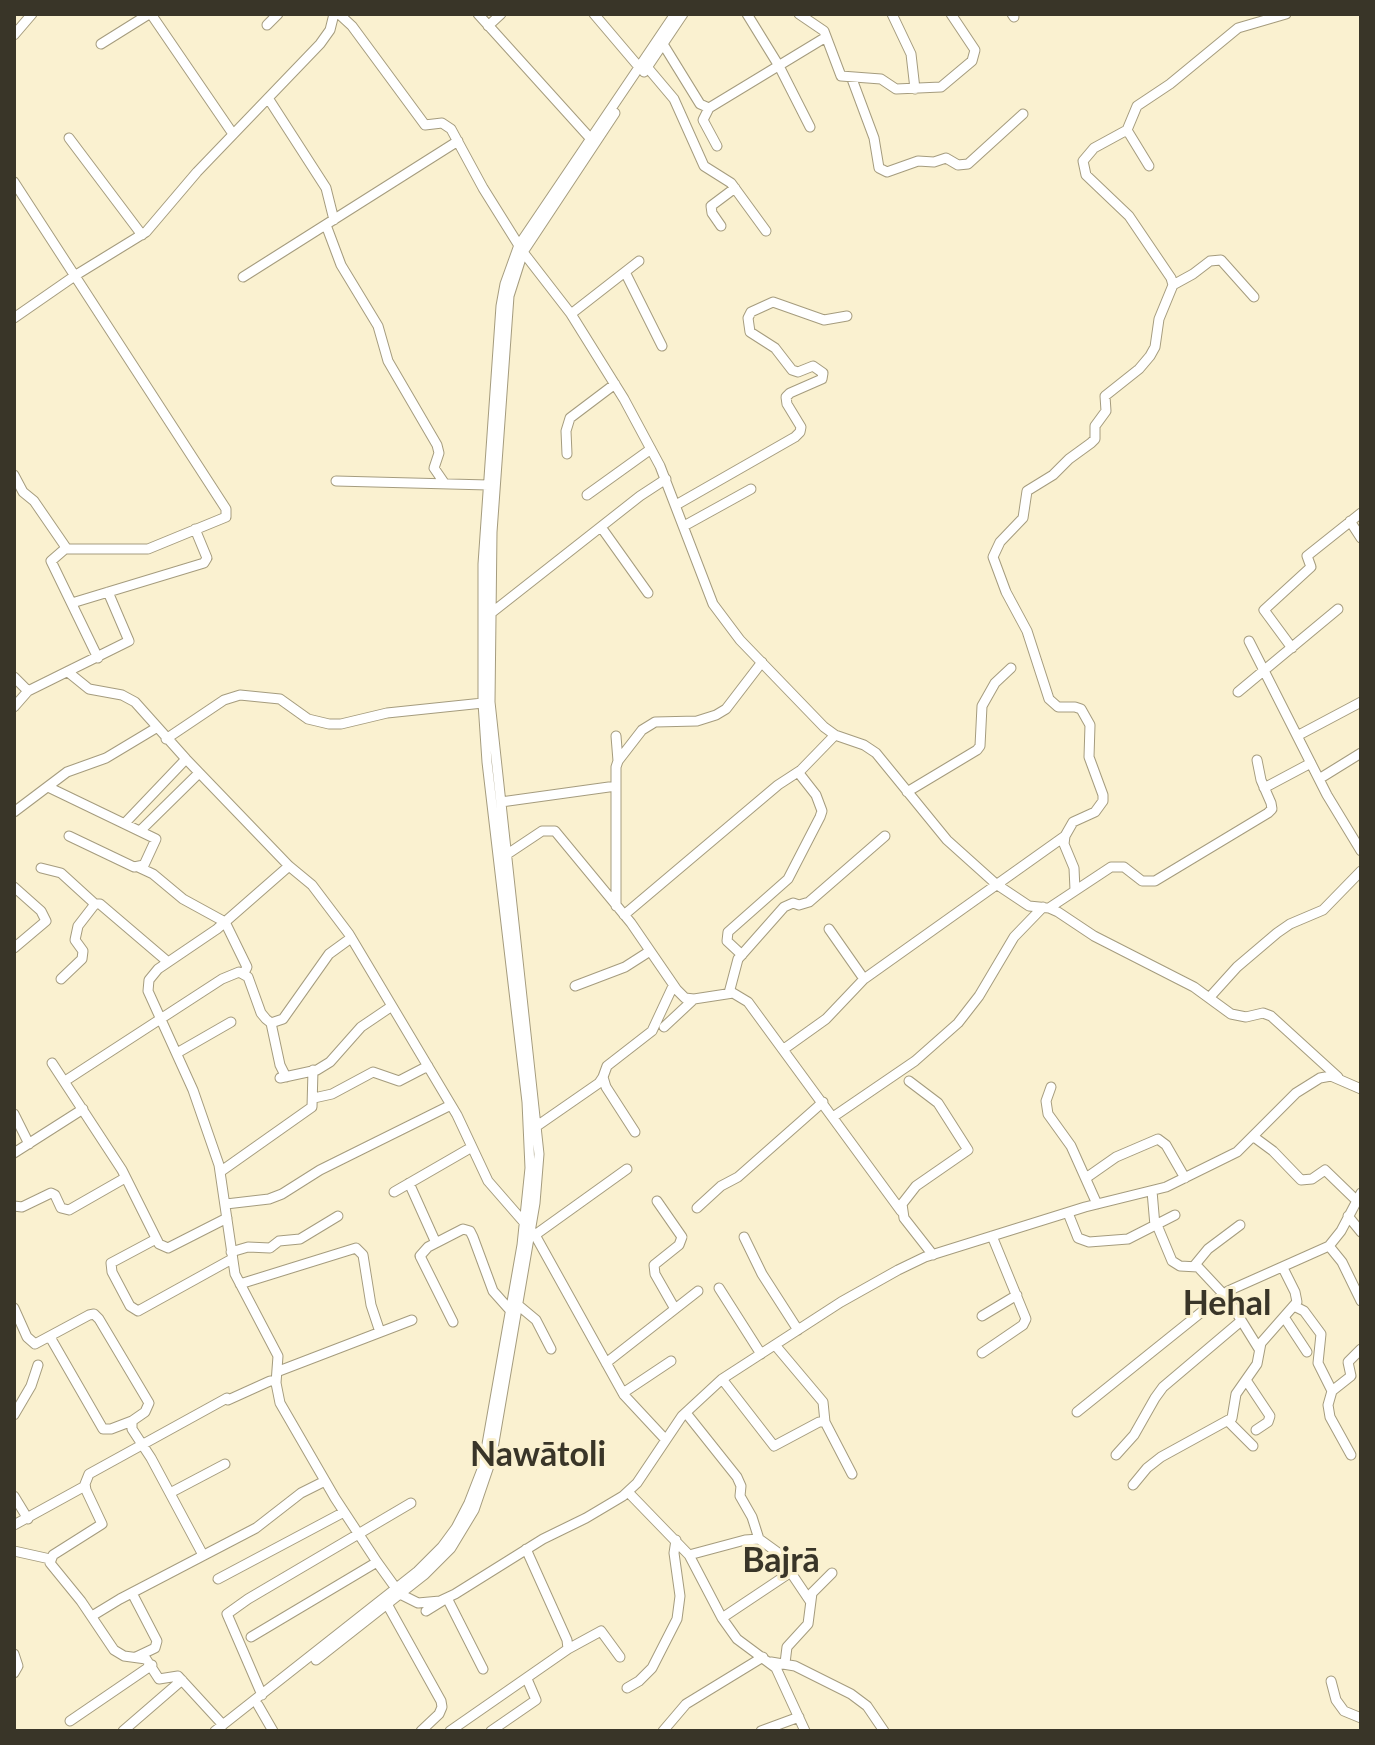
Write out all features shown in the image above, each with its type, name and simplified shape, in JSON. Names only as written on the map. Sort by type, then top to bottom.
[{"type":"street","points":[[14,35],[32,14]]},
{"type":"street","points":[[101,44],[150,14],[233,134]]},
{"type":"street","points":[[267,25],[278,14]]},
{"type":"street","points":[[14,318],[142,235],[197,172],[320,44],[337,14],[352,26],[425,125],[442,123],[448,126],[521,248],[571,314],[651,449],[666,479],[713,604],[740,640],[824,727],[876,753],[947,840],[996,884],[1029,906],[1046,907],[1094,936],[1179,979],[1238,1017],[1256,1013],[1271,1016],[1340,1079]]},
{"type":"street","points":[[478,14],[590,138]]},
{"type":"street","points":[[488,26],[501,14]]},
{"type":"street","points":[[594,14],[674,99],[699,160],[709,171],[735,188],[766,231]]},
{"type":"street","points":[[518,996],[490,702],[492,532],[508,305],[521,248],[643,67],[675,14]]},
{"type":"street","points":[[221,1729],[451,1548],[474,1510],[491,1460],[538,1176],[537,1126],[521,1020],[483,703],[481,636],[501,306],[505,284],[521,248],[590,138],[683,14]]},
{"type":"street","points":[[747,14],[779,66],[810,127]]},
{"type":"street","points":[[799,14],[821,28],[841,76],[852,79],[875,77],[896,89],[941,87],[975,56],[975,50],[951,14]]},
{"type":"street","points":[[892,14],[911,54],[915,89]]},
{"type":"street","points":[[1075,890],[1074,868],[1064,844],[1065,836],[1073,822],[1095,812],[1103,801],[1089,757],[1090,725],[1081,709],[1058,707],[1049,699],[1027,631],[1006,592],[993,557],[1000,542],[1023,518],[1027,491],[1053,475],[1095,439],[1093,429],[1106,411],[1105,396],[1139,369],[1150,356],[1155,347],[1159,319],[1173,285],[1129,216],[1091,180],[1083,168],[1083,161],[1094,148],[1127,130],[1137,106],[1170,84],[1238,28],[1286,14]]},
{"type":"street","points":[[717,146],[703,120],[709,108],[826,37]]},
{"type":"street","points":[[663,44],[700,104],[709,108]]},
{"type":"street","points":[[852,79],[874,138],[877,163],[887,172],[918,161],[934,162],[946,158],[958,165],[968,164],[1023,114]]},
{"type":"street","points":[[268,98],[326,188],[330,222],[341,265],[378,326],[388,361],[437,445],[439,453],[434,468],[445,484]]},
{"type":"street","points":[[1127,130],[1149,166]]},
{"type":"street","points":[[69,138],[142,235]]},
{"type":"street","points":[[243,277],[458,141]]},
{"type":"street","points":[[14,182],[226,509],[226,517],[148,549],[66,548],[51,561],[98,658]]},
{"type":"street","points":[[721,226],[711,206],[735,188]]},
{"type":"street","points":[[1173,285],[1210,261],[1221,260],[1254,297]]},
{"type":"street","points":[[571,314],[639,261]]},
{"type":"street","points":[[625,272],[662,346]]},
{"type":"street","points":[[676,505],[795,437],[801,427],[786,397],[822,379],[823,373],[813,366],[798,372],[792,370],[775,348],[754,336],[748,327],[751,312],[773,302],[824,320],[847,316]]},
{"type":"street","points":[[567,454],[566,431],[570,418],[615,384]]},
{"type":"street","points":[[587,495],[651,449]]},
{"type":"street","points":[[14,475],[23,492],[34,501],[66,548]]},
{"type":"street","points":[[490,614],[666,479]]},
{"type":"street","points":[[336,481],[488,485]]},
{"type":"street","points":[[684,526],[751,489]]},
{"type":"street","points":[[1292,648],[1264,610],[1311,567],[1307,556],[1361,513]]},
{"type":"street","points":[[1350,521],[1361,538]]},
{"type":"street","points":[[601,527],[648,593]]},
{"type":"street","points":[[72,603],[204,563],[207,558],[195,529]]},
{"type":"street","points":[[14,707],[28,691],[129,641],[108,592]]},
{"type":"street","points":[[1238,692],[1338,609]]},
{"type":"street","points":[[1249,641],[1319,779],[1361,851]]},
{"type":"street","points":[[618,761],[642,730],[655,722],[697,721],[726,709],[762,662]]},
{"type":"street","points":[[907,792],[977,750],[980,746],[982,706],[995,683],[1011,668]]},
{"type":"street","points":[[68,672],[89,689],[130,698],[289,866],[312,885],[351,938],[428,1066],[488,1181],[530,1229],[623,1393],[665,1439]]},
{"type":"street","points":[[14,677],[28,691]]},
{"type":"street","points":[[166,739],[224,700],[240,695],[280,699],[308,719],[329,724],[387,713],[483,703]]},
{"type":"street","points":[[1297,736],[1361,702]]},
{"type":"street","points":[[14,812],[75,768],[106,758],[156,728]]},
{"type":"street","points":[[624,915],[778,785],[798,772],[835,735]]},
{"type":"street","points":[[616,736],[616,906]]},
{"type":"street","points":[[1319,779],[1361,753]]},
{"type":"street","points":[[125,823],[186,759]]},
{"type":"street","points":[[833,1117],[915,1061],[958,1023],[979,996],[1014,937],[1046,907],[1111,867],[1124,867],[1149,883],[1268,813],[1272,809],[1271,803],[1257,760]]},
{"type":"street","points":[[1264,788],[1311,763]]},
{"type":"street","points":[[742,955],[727,941],[728,932],[788,879],[822,811],[816,795],[798,772]]},
{"type":"street","points":[[141,830],[199,773]]},
{"type":"street","points":[[501,802],[616,786]]},
{"type":"street","points":[[48,787],[156,839],[144,865],[138,867]]},
{"type":"street","points":[[506,855],[542,831],[555,831],[624,915],[673,986],[685,998],[729,993],[741,996],[748,1002],[933,1255]]},
{"type":"street","points":[[69,836],[153,874],[183,899],[225,922],[247,967],[244,973]]},
{"type":"street","points":[[729,993],[734,967],[784,907],[789,903],[799,905],[809,902],[885,836]]},
{"type":"street","points":[[784,1049],[826,1019],[864,979],[1065,836]]},
{"type":"street","points":[[289,866],[225,922],[153,974],[148,985],[151,1001],[193,1090],[220,1172],[232,1255],[240,1284],[278,1356],[280,1403],[344,1512],[398,1592],[427,1604],[447,1598]]},
{"type":"street","points":[[41,868],[61,873],[168,962]]},
{"type":"street","points":[[1209,998],[1237,967],[1277,933],[1323,910],[1361,871]]},
{"type":"street","points":[[14,887],[41,911],[46,921],[14,948]]},
{"type":"street","points":[[61,979],[82,959],[83,951],[77,945],[76,936],[80,921],[95,904]]},
{"type":"street","points":[[829,929],[864,979]]},
{"type":"street","points":[[271,1023],[288,1015],[329,954],[351,938]]},
{"type":"street","points":[[575,986],[625,967],[650,951]]},
{"type":"street","points":[[65,1081],[222,979],[239,972],[248,977],[261,1013],[271,1023],[283,1078],[330,1062],[361,1027],[392,1006]]},
{"type":"street","points":[[537,1126],[599,1083],[607,1066],[652,1031],[673,986]]},
{"type":"street","points":[[664,1027],[694,999]]},
{"type":"street","points":[[521,1020],[530,1143],[530,1229]]},
{"type":"street","points":[[177,1053],[231,1022]]},
{"type":"street","points":[[52,1063],[125,1178],[163,1247],[168,1248],[227,1218]]},
{"type":"street","points":[[314,1098],[332,1094],[373,1072],[399,1081],[428,1066]]},
{"type":"street","points":[[220,1172],[312,1107],[313,1070]]},
{"type":"street","points":[[426,1611],[526,1549],[628,1492],[686,1413],[722,1379],[887,1276],[933,1255],[1097,1204],[1152,1191],[1185,1178],[1237,1152],[1308,1083],[1331,1076],[1361,1089]]},
{"type":"street","points":[[603,1077],[606,1087],[635,1132]]},
{"type":"street","points":[[901,1211],[908,1194],[916,1186],[968,1150],[942,1108],[909,1081]]},
{"type":"street","points":[[1051,1087],[1046,1108],[1071,1146],[1097,1204]]},
{"type":"street","points":[[697,1208],[721,1186],[738,1177],[823,1102]]},
{"type":"street","points":[[226,1204],[269,1199],[282,1194],[320,1170],[451,1105]]},
{"type":"street","points":[[14,1153],[83,1109]]},
{"type":"street","points":[[14,1114],[29,1144]]},
{"type":"street","points":[[1077,1412],[1226,1296],[1233,1287],[1329,1246],[1341,1231],[1359,1196],[1325,1170],[1312,1179],[1301,1180],[1273,1151],[1254,1137]]},
{"type":"street","points":[[1086,1178],[1116,1157],[1158,1139],[1166,1145],[1185,1178]]},
{"type":"street","points":[[394,1192],[472,1147]]},
{"type":"street","points":[[530,1229],[627,1169]]},
{"type":"street","points":[[14,1206],[22,1207],[51,1193],[61,1208],[69,1210],[125,1178]]},
{"type":"street","points":[[409,1183],[436,1243]]},
{"type":"street","points":[[1152,1191],[1156,1226],[1172,1261],[1203,1271],[1226,1296],[1259,1349]]},
{"type":"street","points":[[657,1201],[682,1237],[679,1245],[654,1265],[655,1274],[675,1309]]},
{"type":"street","points":[[1068,1213],[1078,1238],[1089,1242],[1128,1239],[1175,1215]]},
{"type":"street","points":[[156,1239],[111,1263],[112,1272],[130,1306],[138,1311],[248,1247],[270,1248],[284,1240],[300,1239],[338,1216]]},
{"type":"street","points":[[1348,1216],[1361,1232]]},
{"type":"street","points":[[1194,1266],[1208,1249],[1240,1225]]},
{"type":"street","points":[[453,1322],[420,1261],[423,1251],[463,1229],[470,1231],[493,1291],[536,1320],[551,1349]]},
{"type":"street","points":[[982,1353],[1025,1322],[992,1236]]},
{"type":"street","points":[[744,1237],[762,1274],[798,1330]]},
{"type":"street","points":[[1329,1246],[1342,1262],[1361,1301]]},
{"type":"street","points":[[240,1284],[356,1248],[363,1255],[371,1305],[380,1332]]},
{"type":"street","points":[[1133,1485],[1161,1457],[1232,1418],[1236,1394],[1257,1364],[1264,1339],[1294,1306],[1297,1297],[1283,1268]]},
{"type":"street","points":[[719,1288],[761,1354]]},
{"type":"street","points":[[606,1363],[698,1291]]},
{"type":"street","points":[[982,1316],[1017,1295]]},
{"type":"street","points":[[1294,1306],[1304,1311],[1321,1334],[1318,1363],[1332,1391],[1328,1405],[1330,1417],[1351,1455]]},
{"type":"street","points":[[14,1308],[30,1341],[39,1343],[83,1318],[97,1315],[149,1403],[145,1412],[132,1421],[103,1429],[50,1337]]},
{"type":"street","points":[[1284,1317],[1307,1352]]},
{"type":"street","points":[[14,1525],[85,1486],[89,1474],[245,1390],[412,1320]]},
{"type":"street","points":[[1116,1455],[1134,1435],[1163,1387],[1241,1321]]},
{"type":"street","points":[[775,1345],[823,1402],[825,1422],[852,1474]]},
{"type":"street","points":[[1332,1391],[1356,1378],[1348,1362],[1361,1349]]},
{"type":"street","points":[[623,1393],[671,1361]]},
{"type":"street","points":[[14,1415],[31,1386],[38,1365]]},
{"type":"street","points":[[722,1379],[774,1446],[819,1422],[825,1422]]},
{"type":"street","points":[[1246,1380],[1270,1416],[1268,1422],[1256,1430]]},
{"type":"street","points":[[686,1413],[737,1477],[741,1486],[740,1496],[752,1517],[759,1539]]},
{"type":"street","points":[[132,1421],[132,1429],[203,1555]]},
{"type":"street","points":[[1228,1421],[1253,1446]]},
{"type":"street","points":[[170,1493],[225,1464]]},
{"type":"street","points":[[92,1616],[266,1521],[301,1493],[325,1481]]},
{"type":"street","points":[[14,1551],[50,1559],[102,1524],[85,1486]]},
{"type":"street","points":[[628,1492],[689,1555],[722,1618],[742,1644],[767,1660],[781,1675],[805,1731]]},
{"type":"street","points":[[14,1496],[28,1519]]},
{"type":"street","points":[[262,1695],[227,1614],[411,1503]]},
{"type":"street","points":[[218,1579],[344,1512]]},
{"type":"street","points":[[689,1555],[759,1539],[772,1546],[810,1601]]},
{"type":"street","points":[[627,1688],[652,1668],[677,1619],[680,1596],[674,1560],[676,1540]]},
{"type":"street","points":[[526,1549],[567,1640],[568,1649]]},
{"type":"street","points":[[50,1559],[54,1571],[77,1595],[114,1650],[124,1656],[146,1659],[159,1679],[173,1676],[182,1680],[221,1729]]},
{"type":"street","points":[[251,1637],[377,1562]]},
{"type":"street","points":[[722,1618],[791,1572]]},
{"type":"street","points":[[785,1663],[787,1647],[806,1629],[810,1601],[816,1588],[832,1573]]},
{"type":"street","points":[[221,1729],[258,1705],[387,1604],[398,1592]]},
{"type":"street","points":[[132,1593],[157,1641],[155,1648],[136,1657]]},
{"type":"street","points":[[447,1598],[483,1669]]},
{"type":"street","points":[[387,1604],[441,1701],[439,1714],[421,1731]]},
{"type":"street","points":[[450,1731],[568,1649],[601,1631],[620,1657]]},
{"type":"street","points":[[14,1654],[18,1666],[14,1673]]},
{"type":"street","points":[[663,1731],[686,1704],[767,1660],[785,1663],[860,1700],[884,1731]]},
{"type":"street","points":[[70,1721],[152,1665]]},
{"type":"street","points":[[491,1731],[536,1700],[527,1679]]},
{"type":"street","points":[[123,1731],[182,1680]]},
{"type":"street","points":[[1331,1681],[1336,1700],[1344,1711],[1361,1718]]},
{"type":"street","points":[[258,1705],[273,1731]]},
{"type":"street","points":[[761,1731],[799,1717]]},
{"type":"district","name":"Hehal","points":[[1227,1304]]},
{"type":"district","name":"Nawātoli","points":[[538,1455]]},
{"type":"district","name":"Bajrā","points":[[781,1561]]}]
